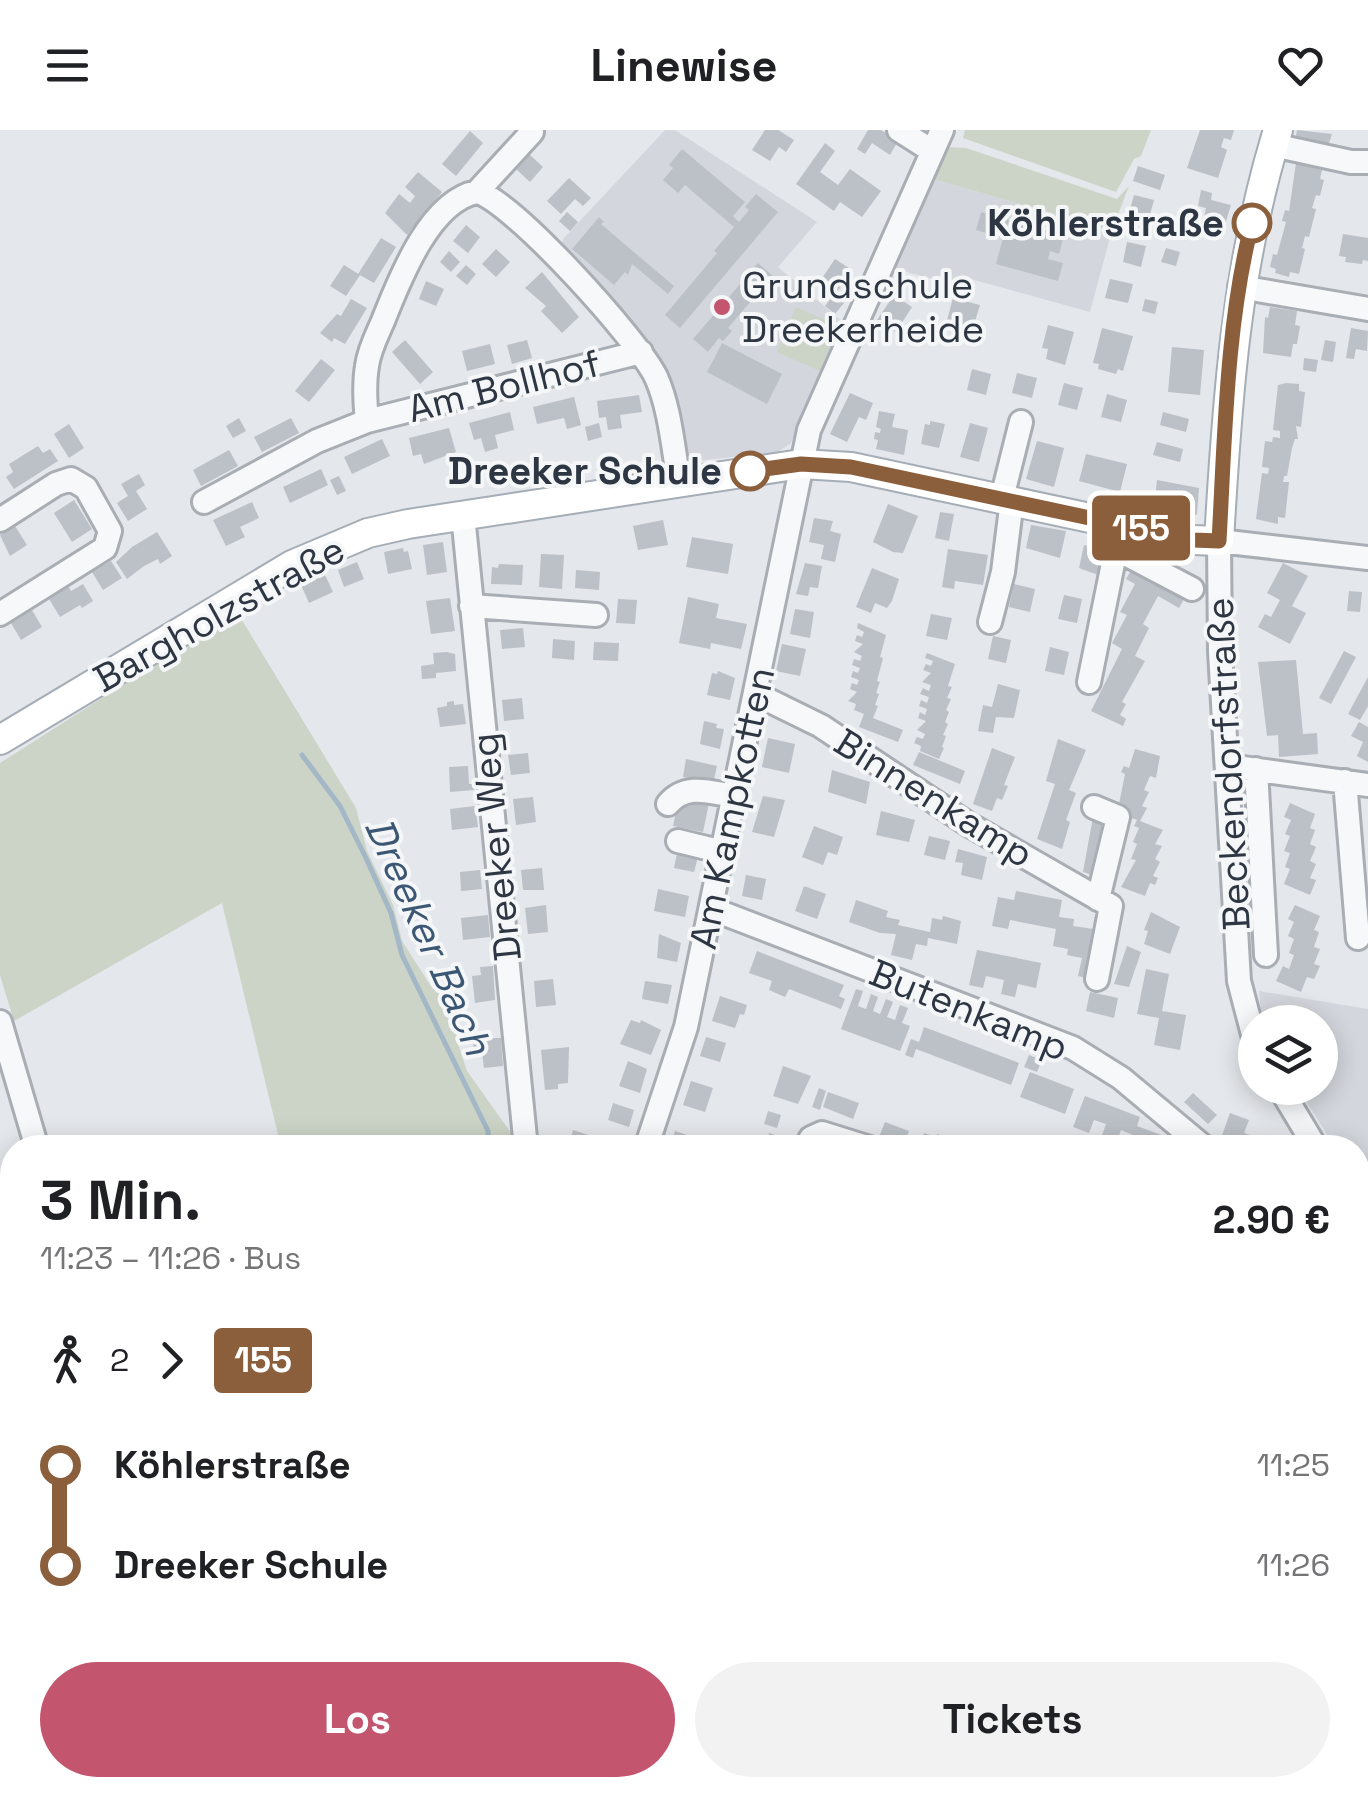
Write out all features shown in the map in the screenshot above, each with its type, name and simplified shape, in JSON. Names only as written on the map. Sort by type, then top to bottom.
[{"type":"main road","name":"Beckendorfstraße","points":[[1219,541],[1228,388],[1240,286],[1247,242],[1275,137]]},
{"type":"main road","name":"Bargholzstraße","points":[[0,740],[229,601],[329,547],[382,530],[463,515],[801,464],[851,467],[1007,499],[1119,536],[1219,541]]},
{"type":"street","points":[[900,130],[937,141]]},
{"type":"street","points":[[477,192],[532,132]]},
{"type":"street","points":[[1275,137],[1351,162],[1368,162]]},
{"type":"street","name":"Am Kampkotten","points":[[650,1135],[686,1028],[810,430],[937,141]]},
{"type":"street","name":"Am Bollhof","points":[[367,420],[367,361],[404,267],[415,247],[455,200],[477,192],[496,201],[554,255],[641,352],[661,389],[679,482]]},
{"type":"street","points":[[1240,286],[1368,309]]},
{"type":"street","name":"Am Bollhof","points":[[204,502],[317,441],[367,420],[641,352]]},
{"type":"street","points":[[990,622],[1003,572],[1007,499],[1021,422]]},
{"type":"street","points":[[0,520],[56,484],[71,479],[86,488],[110,531],[105,548],[0,614]]},
{"type":"street","name":"Dreeker Weg","points":[[463,515],[525,1135]]},
{"type":"street","points":[[1089,682],[1119,536],[1192,590]]},
{"type":"street","points":[[1219,541],[1368,558]]},
{"type":"street","name":"Beckendorfstraße","points":[[1219,541],[1220,651],[1239,981],[1245,1005]]},
{"type":"street","points":[[471,606],[596,615]]},
{"type":"street","name":"Binnenkamp","points":[[756,694],[821,726],[968,824],[1104,902]]},
{"type":"street","points":[[1227,766],[1357,783],[1358,938]]},
{"type":"street","points":[[1256,770],[1266,954]]},
{"type":"street","points":[[668,804],[677,793],[688,789],[734,796]]},
{"type":"street","points":[[1094,807],[1118,817],[1096,978]]},
{"type":"street","points":[[678,841],[724,852]]},
{"type":"street","name":"Butenkamp","points":[[712,909],[1073,1048],[1135,1088],[1190,1135]]},
{"type":"street","points":[[0,1022],[33,1135]]},
{"type":"street","points":[[1290,1105],[1308,1135]]},
{"type":"shaded area","name":"Grundschule Dreekerheide","points":[[665,130],[675,130],[817,222],[778,267],[845,324],[791,443],[778,452],[696,461],[684,454],[664,370],[643,333],[561,249],[563,239]]},
{"type":"shaded area","points":[[933,179],[1112,230],[1090,312],[967,278],[964,288],[893,268]]},
{"type":"shaded area","points":[[1259,991],[1368,1009],[1368,1135],[1327,1135],[1309,1105],[1338,1105],[1338,1005],[1260,1005]]},
{"type":"green space","points":[[965,130],[1151,130],[1141,156],[1134,159],[1116,192],[963,138]]},
{"type":"green space","points":[[947,147],[966,148],[1117,199],[1129,186],[1112,230],[933,179]]},
{"type":"green space","points":[[796,307],[839,326],[820,371],[777,352]]},
{"type":"green space","points":[[237,612],[356,808],[367,851],[393,905],[402,941],[432,988],[453,1005],[462,1031],[458,1044],[467,1071],[512,1135],[278,1135],[222,903],[14,1021],[0,975],[0,763]]},
{"type":"building","points":[[765,130],[778,130],[794,140],[786,152],[779,147],[770,161],[752,150]]},
{"type":"building","points":[[868,130],[881,130],[898,141],[890,155],[872,143],[865,154],[857,149]]},
{"type":"building","points":[[1200,130],[1234,130],[1231,140],[1224,138],[1221,147],[1227,150],[1218,178],[1187,168]]},
{"type":"building","points":[[1297,130],[1332,134],[1328,146],[1296,136]]},
{"type":"building","points":[[470,131],[483,143],[456,176],[442,164]]},
{"type":"building","points":[[825,143],[835,151],[820,172],[838,185],[850,169],[881,191],[862,217],[840,202],[834,211],[796,184]]},
{"type":"building","points":[[682,149],[745,202],[733,216],[739,222],[756,194],[778,212],[680,328],[665,315],[734,227],[685,185],[678,193],[663,180]]},
{"type":"building","points":[[529,154],[543,167],[530,182],[516,169]]},
{"type":"building","points":[[1296,163],[1322,170],[1320,179],[1324,180],[1312,208],[1316,209],[1309,237],[1305,236],[1299,274],[1290,272],[1289,277],[1270,267],[1286,222],[1282,221],[1285,210],[1289,211]]},
{"type":"building","points":[[1138,166],[1165,175],[1160,190],[1133,181]]},
{"type":"building","points":[[418,172],[442,192],[407,235],[385,213],[399,194],[410,203],[415,196],[405,187]]},
{"type":"building","points":[[569,178],[591,198],[583,206],[575,199],[561,214],[547,201]]},
{"type":"building","points":[[1201,190],[1212,193],[1211,200],[1231,205],[1223,231],[1202,227],[1206,208],[1198,206]]},
{"type":"building","points":[[1134,195],[1154,200],[1149,218],[1129,213]]},
{"type":"building","points":[[567,212],[578,222],[570,231],[559,221]]},
{"type":"building","points":[[981,212],[1064,235],[1059,254],[1050,251],[1048,259],[1063,263],[1058,281],[996,264],[1003,238],[976,230]]},
{"type":"building","points":[[599,217],[604,222],[601,224],[674,286],[668,294],[632,264],[628,275],[625,272],[614,285],[572,249]]},
{"type":"building","points":[[466,225],[480,237],[468,253],[453,241]]},
{"type":"building","points":[[1343,234],[1368,238],[1368,261],[1345,262],[1346,257],[1339,256]]},
{"type":"building","points":[[381,238],[396,247],[374,283],[358,274]]},
{"type":"building","points":[[1127,242],[1146,246],[1141,267],[1123,262]]},
{"type":"building","points":[[1166,248],[1180,252],[1176,266],[1161,262]]},
{"type":"building","points":[[496,249],[510,262],[496,277],[482,264]]},
{"type":"building","points":[[449,251],[460,262],[451,272],[440,262]]},
{"type":"building","points":[[835,259],[852,270],[837,292],[820,281]]},
{"type":"building","points":[[758,263],[773,276],[761,290],[765,293],[756,303],[752,300],[728,328],[732,331],[723,341],[719,338],[708,352],[693,339]]},
{"type":"building","points":[[344,265],[360,275],[346,296],[330,286]]},
{"type":"building","points":[[466,265],[476,274],[467,285],[456,276]]},
{"type":"building","points":[[542,272],[579,317],[562,333],[541,311],[546,306],[525,288]]},
{"type":"building","points":[[1110,279],[1133,284],[1128,303],[1105,298]]},
{"type":"building","points":[[426,281],[444,289],[436,306],[419,299]]},
{"type":"building","points":[[833,295],[844,303],[835,314],[825,306]]},
{"type":"building","points":[[894,295],[912,307],[896,332],[877,320]]},
{"type":"building","points":[[953,298],[980,305],[972,331],[946,324]]},
{"type":"building","points":[[351,299],[367,308],[345,344],[334,338],[332,342],[320,333],[337,314],[341,316]]},
{"type":"building","points":[[1145,299],[1158,302],[1155,314],[1142,311]]},
{"type":"building","points":[[1270,307],[1297,311],[1295,325],[1300,326],[1291,357],[1263,353],[1265,317],[1268,318]]},
{"type":"building","points":[[1048,325],[1074,332],[1065,365],[1046,359],[1048,349],[1042,348]]},
{"type":"building","points":[[1102,328],[1133,336],[1123,371],[1118,369],[1116,374],[1098,369],[1099,364],[1093,363]]},
{"type":"building","points":[[1351,328],[1368,331],[1367,351],[1356,349],[1354,359],[1346,358]]},
{"type":"building","points":[[405,340],[433,372],[420,384],[392,352]]},
{"type":"building","points":[[527,340],[532,358],[512,364],[507,345]]},
{"type":"building","points":[[1325,340],[1336,342],[1333,362],[1321,360]]},
{"type":"building","points":[[722,343],[782,374],[767,404],[707,372]]},
{"type":"building","points":[[490,344],[495,364],[467,371],[462,351]]},
{"type":"building","points":[[1172,347],[1204,350],[1200,395],[1168,392]]},
{"type":"building","points":[[1304,358],[1318,360],[1316,372],[1303,370]]},
{"type":"building","points":[[321,359],[335,370],[309,402],[295,391]]},
{"type":"building","points":[[972,369],[991,374],[986,395],[967,390]]},
{"type":"building","points":[[1017,373],[1037,378],[1032,398],[1012,393]]},
{"type":"building","points":[[1064,383],[1083,388],[1077,410],[1058,405]]},
{"type":"building","points":[[1299,384],[1299,391],[1305,392],[1301,427],[1296,426],[1298,439],[1283,482],[1289,482],[1285,518],[1278,517],[1278,524],[1256,519],[1262,473],[1268,474],[1269,468],[1262,467],[1265,441],[1280,438],[1280,431],[1273,430],[1278,385]]},
{"type":"building","points":[[850,393],[873,403],[866,420],[859,417],[847,442],[830,434]]},
{"type":"building","points":[[1107,394],[1127,400],[1121,422],[1101,417]]},
{"type":"building","points":[[639,395],[642,412],[620,415],[622,428],[608,430],[606,417],[599,418],[597,401]]},
{"type":"building","points":[[574,397],[581,425],[567,429],[564,418],[537,424],[533,407]]},
{"type":"building","points":[[879,411],[895,414],[892,427],[908,430],[904,455],[876,449],[875,432],[880,433],[881,429],[876,427]]},
{"type":"building","points":[[510,412],[514,430],[495,435],[498,448],[485,452],[481,438],[474,440],[469,423]]},
{"type":"building","points":[[1163,412],[1189,419],[1186,432],[1160,425]]},
{"type":"building","points":[[239,418],[246,431],[233,438],[226,426]]},
{"type":"building","points":[[291,418],[299,433],[262,452],[254,437]]},
{"type":"building","points":[[930,421],[945,424],[939,448],[921,444],[925,424],[930,425]]},
{"type":"building","points":[[599,423],[602,437],[588,441],[585,427]]},
{"type":"building","points":[[970,423],[988,428],[979,462],[960,457]]},
{"type":"building","points":[[69,424],[84,448],[69,458],[54,434]]},
{"type":"building","points":[[449,428],[456,452],[424,464],[421,454],[413,456],[409,438]]},
{"type":"building","points":[[382,439],[390,456],[352,474],[344,457]]},
{"type":"building","points":[[1037,441],[1064,448],[1054,487],[1026,479]]},
{"type":"building","points":[[1157,442],[1183,449],[1180,462],[1153,455]]},
{"type":"building","points":[[38,446],[43,453],[50,449],[58,461],[14,489],[6,477],[13,472],[9,464]]},
{"type":"building","points":[[229,450],[238,466],[201,486],[193,470]]},
{"type":"building","points":[[1086,454],[1127,464],[1120,492],[1079,481]]},
{"type":"building","points":[[321,469],[328,485],[290,503],[283,487]]},
{"type":"building","points":[[139,474],[145,485],[136,491],[147,509],[128,521],[117,503],[128,496],[121,484]]},
{"type":"building","points":[[339,476],[346,491],[337,495],[330,480]]},
{"type":"building","points":[[1157,480],[1199,488],[1197,514],[1190,520],[1153,518]]},
{"type":"building","points":[[74,500],[92,529],[72,542],[54,513]]},
{"type":"building","points":[[252,502],[259,518],[240,527],[245,537],[226,546],[213,520]]},
{"type":"building","points":[[888,504],[918,516],[903,553],[873,542]]},
{"type":"building","points":[[940,512],[954,514],[949,541],[935,538]]},
{"type":"building","points":[[814,518],[833,521],[830,531],[841,534],[835,562],[821,559],[824,545],[809,542]]},
{"type":"building","points":[[663,520],[668,545],[638,550],[633,526]]},
{"type":"building","points":[[1031,525],[1066,531],[1060,558],[1026,548]]},
{"type":"building","points":[[15,526],[27,545],[10,556],[0,535]]},
{"type":"building","points":[[157,532],[172,556],[160,564],[158,559],[144,566],[127,579],[116,562]]},
{"type":"building","points":[[692,537],[733,544],[728,574],[686,567]]},
{"type":"building","points":[[443,542],[447,572],[427,575],[423,545]]},
{"type":"building","points":[[1084,545],[1106,550],[1098,575],[1079,568]]},
{"type":"building","points":[[403,548],[408,551],[412,569],[388,574],[384,552]]},
{"type":"building","points":[[948,549],[988,555],[983,585],[955,581],[954,589],[942,587]]},
{"type":"building","points":[[541,554],[564,555],[562,589],[539,587]]},
{"type":"building","points":[[111,561],[122,578],[103,590],[92,572]]},
{"type":"building","points":[[357,562],[364,579],[344,587],[338,570]]},
{"type":"building","points":[[805,563],[822,566],[818,588],[810,587],[808,596],[796,594]]},
{"type":"building","points":[[1283,563],[1308,576],[1292,606],[1306,613],[1290,644],[1258,627],[1265,614],[1271,617],[1280,600],[1267,593]]},
{"type":"building","points":[[499,564],[523,565],[522,585],[491,584],[492,567],[498,568]]},
{"type":"building","points":[[872,568],[899,579],[887,608],[875,603],[871,613],[856,607]]},
{"type":"building","points":[[1132,569],[1185,597],[1179,608],[1158,596],[1143,624],[1149,628],[1135,656],[1145,661],[1122,702],[1126,704],[1120,715],[1126,719],[1123,726],[1091,711],[1122,649],[1112,643],[1127,615],[1120,612],[1135,584],[1126,579]]},
{"type":"building","points":[[576,570],[600,572],[599,590],[575,588]]},
{"type":"building","points":[[325,575],[333,592],[309,603],[301,585]]},
{"type":"building","points":[[83,584],[93,601],[60,617],[49,599]]},
{"type":"building","points":[[1014,584],[1035,589],[1030,612],[1009,607]]},
{"type":"building","points":[[1349,591],[1362,592],[1360,612],[1347,611]]},
{"type":"building","points":[[1064,595],[1082,599],[1077,623],[1058,619]]},
{"type":"building","points":[[688,597],[719,604],[716,618],[747,624],[741,649],[711,643],[710,649],[679,643]]},
{"type":"building","points":[[450,598],[455,631],[431,634],[426,601]]},
{"type":"building","points":[[618,599],[637,600],[635,624],[616,623]]},
{"type":"building","points":[[795,609],[814,612],[810,638],[790,634]]},
{"type":"building","points":[[32,610],[42,627],[21,640],[11,623]]},
{"type":"building","points":[[931,614],[952,618],[947,640],[926,636]]},
{"type":"building","points":[[858,623],[886,635],[877,681],[878,706],[873,718],[903,730],[898,742],[859,727],[864,714],[854,710],[856,704],[848,701],[857,692],[850,689],[852,683],[857,685],[859,680],[851,677],[860,668],[852,665],[854,659],[860,661],[862,656],[854,652],[863,644],[855,641],[864,632],[857,628]]},
{"type":"building","points":[[523,628],[525,647],[502,649],[500,630]]},
{"type":"building","points":[[993,636],[1011,640],[1006,663],[988,659]]},
{"type":"building","points":[[553,639],[575,641],[574,660],[552,658]]},
{"type":"building","points":[[594,642],[619,643],[618,661],[593,660]]},
{"type":"building","points":[[782,644],[806,649],[800,676],[776,671]]},
{"type":"building","points":[[1050,647],[1069,652],[1064,675],[1045,671]]},
{"type":"building","points":[[1344,651],[1356,657],[1331,704],[1319,698]]},
{"type":"building","points":[[433,653],[455,654],[456,671],[422,679],[421,666],[434,664]]},
{"type":"building","points":[[927,653],[955,664],[948,686],[952,687],[947,698],[951,699],[946,710],[948,724],[939,759],[920,751],[921,746],[914,743],[925,734],[917,730],[926,721],[918,718],[927,709],[919,706],[921,700],[927,703],[929,697],[920,694],[923,688],[929,691],[931,685],[922,682],[931,673],[923,670],[933,661],[925,658]]},
{"type":"building","points":[[1296,660],[1303,734],[1317,733],[1318,754],[1279,757],[1278,735],[1267,736],[1258,662]]},
{"type":"building","points":[[718,671],[735,678],[730,700],[707,695],[712,673]]},
{"type":"building","points":[[1368,677],[1368,706],[1360,720],[1348,714]]},
{"type":"building","points":[[998,684],[1020,690],[1014,718],[996,717],[993,733],[978,731],[983,705],[992,707]]},
{"type":"building","points":[[522,698],[524,719],[504,721],[502,700]]},
{"type":"building","points":[[454,701],[454,705],[463,704],[466,724],[440,727],[437,708]]},
{"type":"building","points":[[704,721],[724,729],[720,749],[700,744]]},
{"type":"building","points":[[1359,722],[1368,727],[1368,762],[1357,756],[1363,742],[1351,736]]},
{"type":"building","points":[[768,738],[795,744],[789,773],[762,767]]},
{"type":"building","points":[[1058,739],[1086,750],[1069,790],[1076,793],[1066,820],[1070,822],[1062,849],[1037,839],[1055,784],[1046,781]]},
{"type":"building","points":[[992,748],[1015,757],[1004,785],[1008,786],[992,811],[973,804]]},
{"type":"building","points":[[1135,749],[1160,756],[1156,778],[1150,776],[1144,790],[1149,792],[1142,806],[1147,808],[1140,821],[1163,830],[1155,844],[1162,846],[1155,859],[1160,862],[1153,876],[1158,878],[1155,885],[1150,883],[1145,896],[1121,887],[1136,860],[1131,859],[1137,844],[1133,842],[1139,828],[1134,826],[1137,820],[1121,814],[1123,806],[1119,804],[1125,774],[1121,772],[1124,766],[1129,768]]},
{"type":"building","points":[[919,752],[965,771],[960,784],[913,765]]},
{"type":"building","points":[[528,753],[530,773],[511,775],[508,755]]},
{"type":"building","points":[[686,759],[717,766],[713,784],[683,777]]},
{"type":"building","points":[[468,766],[469,784],[473,784],[474,790],[450,792],[449,767]]},
{"type":"building","points":[[832,770],[870,782],[866,804],[828,792]]},
{"type":"building","points":[[763,796],[785,800],[774,837],[752,832]]},
{"type":"building","points":[[533,797],[536,822],[516,825],[513,799]]},
{"type":"building","points":[[679,797],[709,803],[703,832],[673,826]]},
{"type":"building","points":[[1290,803],[1315,814],[1310,844],[1316,847],[1310,861],[1316,864],[1310,878],[1316,880],[1310,895],[1284,884],[1290,869],[1285,867],[1290,853],[1284,851],[1290,836],[1285,834],[1291,820],[1284,817]]},
{"type":"building","points":[[475,806],[478,827],[452,830],[450,809]]},
{"type":"building","points":[[881,811],[915,820],[909,842],[876,835]]},
{"type":"building","points":[[1093,817],[1110,822],[1096,876],[1083,872]]},
{"type":"building","points":[[814,826],[843,837],[837,855],[828,852],[823,865],[802,857]]},
{"type":"building","points":[[929,836],[950,841],[945,860],[924,855]]},
{"type":"building","points":[[678,848],[699,853],[694,872],[674,868]]},
{"type":"building","points":[[958,849],[987,857],[982,880],[961,875],[963,863],[955,862]]},
{"type":"building","points":[[542,868],[544,890],[523,890],[521,870]]},
{"type":"building","points":[[480,870],[482,889],[461,891],[460,872]]},
{"type":"building","points":[[746,875],[766,879],[762,900],[742,896]]},
{"type":"building","points":[[804,886],[826,894],[817,919],[795,911]]},
{"type":"building","points":[[658,889],[689,896],[685,917],[654,911]]},
{"type":"building","points":[[1016,891],[1062,900],[1059,917],[1074,919],[1073,926],[1101,930],[1091,979],[1078,976],[1082,958],[1053,946],[1056,929],[1010,920],[1008,929],[992,926],[998,897],[1014,900]]},
{"type":"building","points":[[856,900],[888,911],[886,917],[900,920],[898,925],[930,932],[932,918],[942,920],[943,916],[961,921],[957,944],[928,938],[927,946],[916,944],[912,960],[891,955],[896,934],[849,922]]},
{"type":"building","points":[[546,905],[548,932],[528,934],[525,908]]},
{"type":"building","points":[[1295,905],[1320,916],[1314,930],[1319,932],[1314,947],[1320,949],[1314,964],[1320,966],[1314,979],[1307,977],[1301,992],[1276,981],[1283,966],[1289,969],[1294,955],[1289,953],[1294,939],[1288,936],[1294,922],[1288,919]]},
{"type":"building","points":[[1151,912],[1180,927],[1170,954],[1144,944]]},
{"type":"building","points":[[488,915],[490,937],[463,940],[461,918]]},
{"type":"building","points":[[659,934],[681,943],[677,962],[657,958]]},
{"type":"building","points":[[1127,946],[1141,952],[1129,987],[1114,984]]},
{"type":"building","points":[[977,950],[1041,963],[1036,988],[1018,984],[1015,997],[1001,994],[1004,980],[986,976],[983,988],[969,985]]},
{"type":"building","points":[[757,951],[844,985],[839,996],[845,999],[841,1009],[789,989],[785,997],[769,990],[772,981],[749,973]]},
{"type":"building","points":[[493,966],[495,1000],[475,1003],[472,976],[481,975],[480,967]]},
{"type":"building","points":[[1146,969],[1169,974],[1162,1011],[1186,1015],[1180,1050],[1154,1045],[1159,1018],[1137,1014]]},
{"type":"building","points":[[553,979],[556,1005],[536,1007],[534,981]]},
{"type":"building","points":[[645,981],[672,985],[668,1004],[642,999]]},
{"type":"building","points":[[856,989],[863,991],[858,1006],[866,1009],[871,994],[878,997],[873,1011],[880,1014],[886,999],[893,1002],[887,1017],[895,1020],[900,1005],[908,1008],[902,1023],[910,1026],[900,1051],[841,1029]]},
{"type":"building","points":[[1090,992],[1118,998],[1114,1018],[1086,1011]]},
{"type":"building","points":[[720,996],[747,1005],[735,1028],[712,1021]]},
{"type":"building","points":[[631,1020],[641,1020],[661,1030],[651,1055],[620,1044]]},
{"type":"building","points":[[924,1027],[1019,1063],[1011,1085],[916,1049],[913,1058],[905,1055],[911,1039],[919,1042]]},
{"type":"building","points":[[493,1034],[493,1038],[501,1038],[503,1066],[484,1068],[482,1053],[474,1053],[473,1041],[480,1041],[480,1035]]},
{"type":"building","points":[[706,1037],[726,1043],[720,1062],[700,1056]]},
{"type":"building","points":[[569,1047],[568,1083],[545,1090],[541,1050]]},
{"type":"building","points":[[1029,1055],[1042,1060],[1037,1072],[1024,1067]]},
{"type":"building","points":[[628,1061],[647,1069],[640,1093],[619,1086]]},
{"type":"building","points":[[783,1066],[811,1076],[798,1104],[773,1096]]},
{"type":"building","points":[[1030,1072],[1074,1089],[1065,1114],[1020,1097]]},
{"type":"building","points":[[691,1081],[713,1088],[705,1112],[683,1105]]},
{"type":"building","points":[[819,1088],[826,1091],[820,1110],[812,1107]]},
{"type":"building","points":[[828,1092],[859,1103],[853,1119],[823,1107]]},
{"type":"building","points":[[1193,1093],[1217,1115],[1208,1124],[1184,1102]]},
{"type":"building","points":[[1085,1096],[1140,1117],[1137,1126],[1161,1135],[1133,1135],[1121,1130],[1119,1135],[1102,1135],[1106,1124],[1094,1120],[1089,1133],[1073,1127]]},
{"type":"building","points":[[613,1103],[634,1110],[629,1127],[608,1120]]},
{"type":"building","points":[[768,1111],[781,1115],[777,1128],[764,1124]]},
{"type":"building","points":[[1230,1113],[1249,1120],[1244,1133],[1250,1135],[1222,1135]]},
{"type":"building","points":[[885,1122],[909,1131],[907,1135],[880,1135]]},
{"type":"waterway","name":"Dreeker Bach","points":[[302,755],[340,806],[365,856],[391,913],[402,955],[488,1135]]},
{"type":"bus line","name":"155","points":[[750,471],[801,464],[851,467],[1193,540],[1219,541],[1228,388],[1252,223]]},
{"type":"place","name":"Köhlerstraße","points":[[1252,223]]},
{"type":"place","name":"Grundschule Dreekerheide","points":[[722,307]]},
{"type":"place","name":"Dreeker Schule","points":[[750,471]]}]
